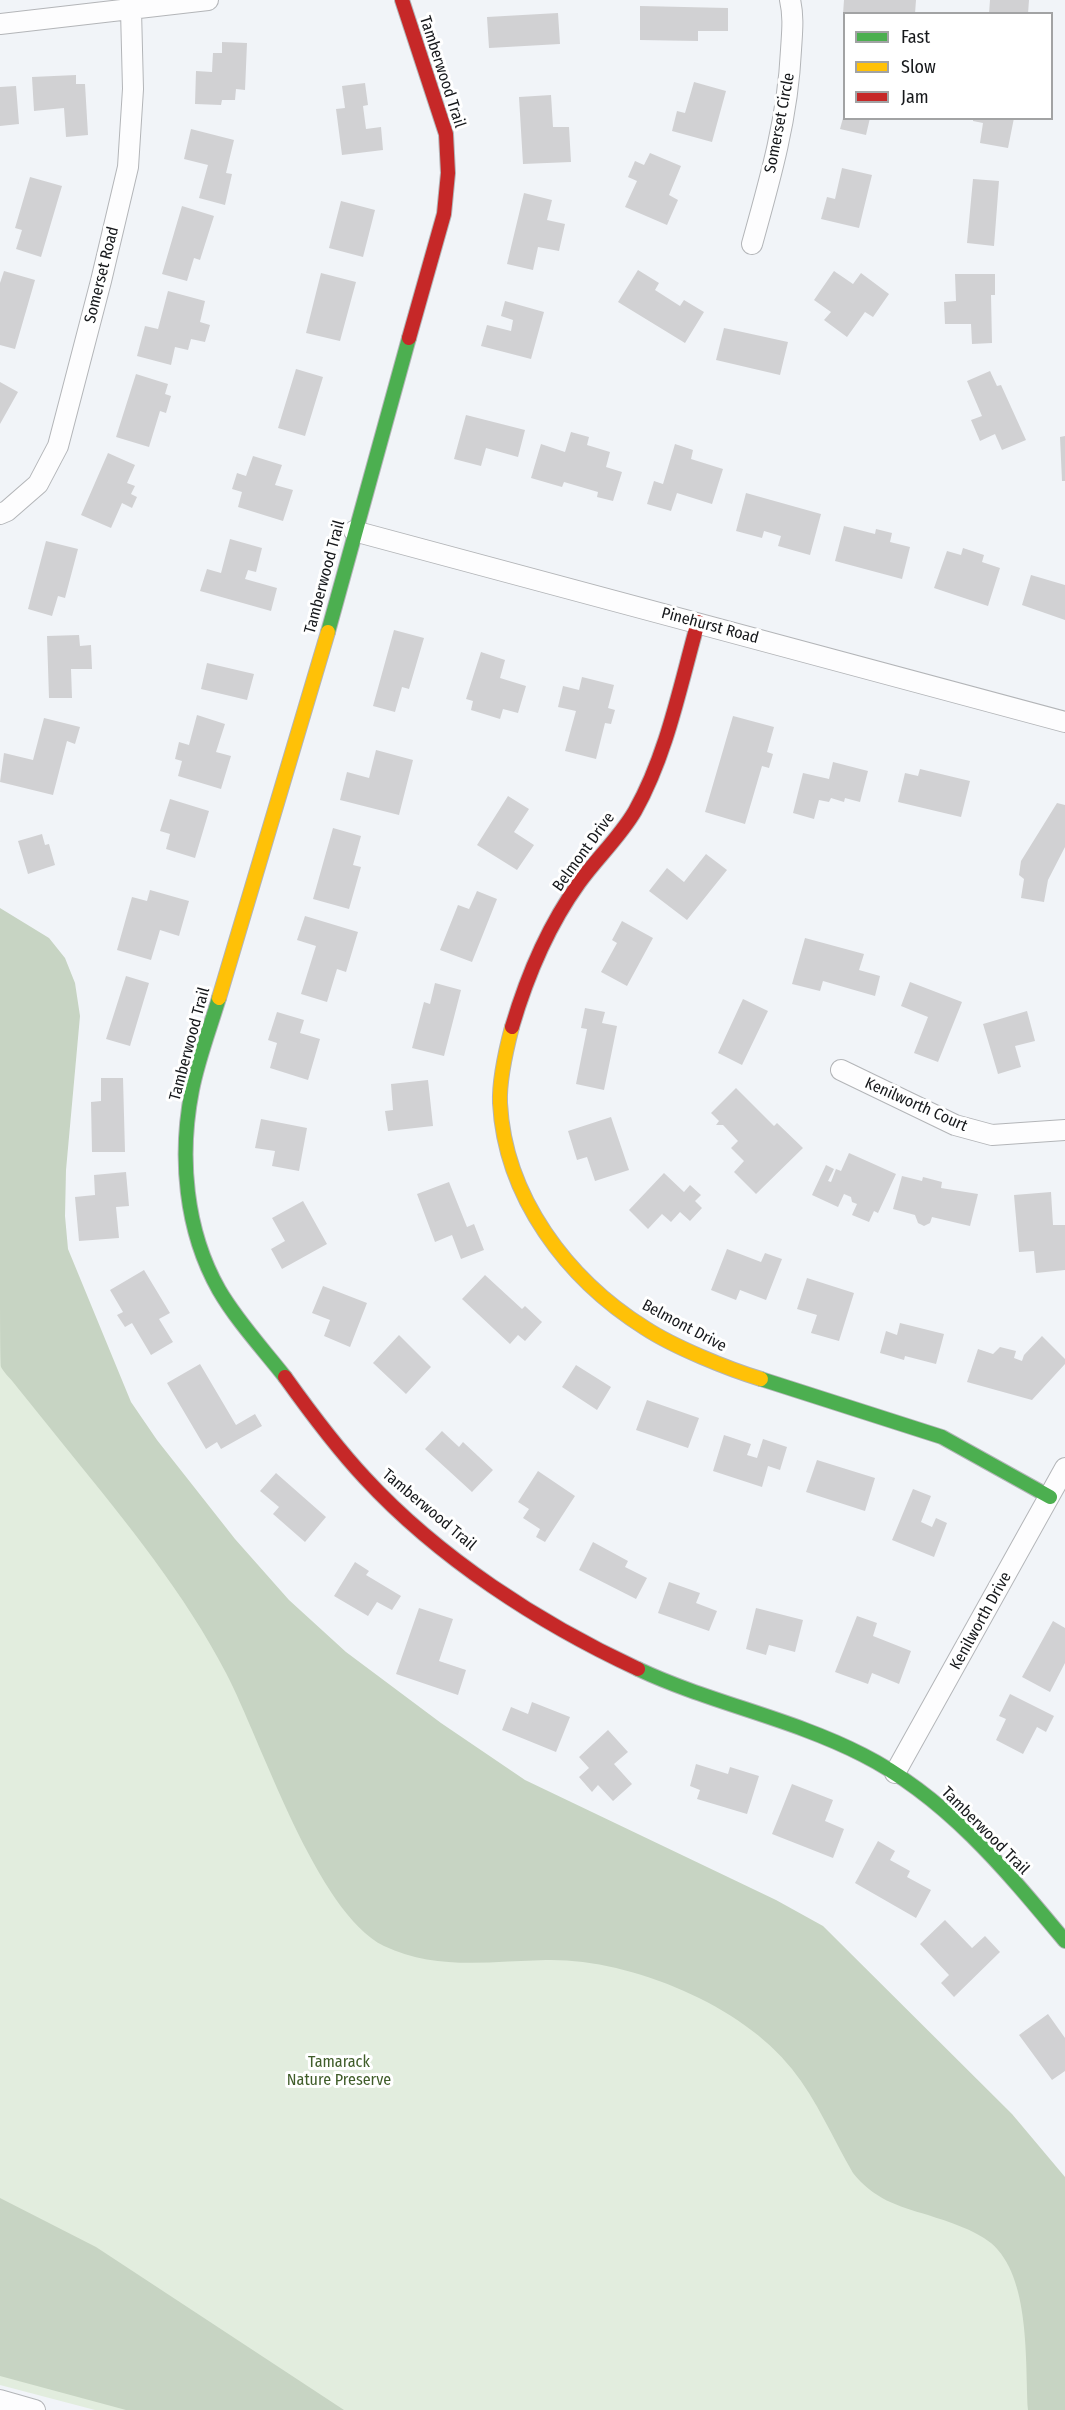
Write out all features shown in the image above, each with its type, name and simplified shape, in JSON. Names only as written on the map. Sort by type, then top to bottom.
[{"type":"street","points":[[0,24],[208,0]]},
{"type":"street","name":"Tamberwood Trail","points":[[402,0],[446,134],[447,183],[444,214],[354,531],[325,645],[192,1089],[185,1147],[189,1197],[219,1290],[339,1450],[392,1504],[500,1590],[624,1663],[677,1686],[836,1741],[895,1773],[944,1809],[981,1846],[1065,1941]]},
{"type":"street","name":"Somerset Circle","points":[[752,244],[779,144],[790,89],[793,13],[790,0]]},
{"type":"street","name":"Somerset Road","points":[[0,514],[8,511],[38,484],[58,446],[99,292],[128,167],[133,89],[131,10]]},
{"type":"street","name":"Pinehurst Road","points":[[354,531],[1065,722]]},
{"type":"street","name":"Belmont Drive","points":[[698,622],[655,773],[633,814],[578,884],[549,933],[525,983],[506,1049],[500,1102],[509,1159],[530,1208],[557,1250],[597,1293],[646,1329],[738,1372],[886,1417],[942,1437],[1050,1497]]},
{"type":"street","name":"Kenilworth Court","points":[[841,1070],[955,1125],[992,1135],[1065,1130]]},
{"type":"street","name":"Kenilworth Drive","points":[[895,1773],[1065,1468]]},
{"type":"street","points":[[0,2400],[35,2410]]},
{"type":"green space","points":[[0,908],[49,938],[65,958],[75,983],[80,1016],[66,1170],[65,1216],[68,1249],[131,1402],[157,1440],[235,1539],[289,1600],[346,1652],[441,1723],[525,1780],[776,1900],[823,1926],[1012,2114],[1065,2177],[1065,2410],[1028,2410],[1023,2321],[1013,2277],[1004,2258],[991,2243],[977,2234],[952,2223],[896,2205],[861,2182],[853,2173],[801,2081],[770,2046],[744,2024],[681,1989],[612,1967],[578,1961],[546,1960],[444,1962],[404,1954],[384,1946],[359,1927],[336,1899],[293,1823],[226,1673],[192,1615],[134,1533],[1,1367]]},
{"type":"green space","name":"Tamarack Nature Preserve","points":[[0,992],[58,1258],[131,1426],[287,1618],[1040,2167],[1065,2410],[95,2410],[0,2385]]},
{"type":"green space","points":[[0,2198],[96,2247],[344,2410],[126,2410],[0,2376]]},
{"type":"building","points":[[844,0],[916,0],[915,12],[843,12]]},
{"type":"building","points":[[990,0],[1029,0],[1028,12],[989,12]]},
{"type":"building","points":[[640,6],[728,8],[728,31],[698,31],[698,41],[640,40]]},
{"type":"building","points":[[558,13],[560,44],[489,48],[487,17]]},
{"type":"building","points":[[222,42],[247,43],[245,90],[236,89],[235,100],[222,100],[221,105],[195,104],[196,71],[212,72],[213,53],[222,53]]},
{"type":"building","points":[[76,75],[76,84],[85,84],[88,135],[66,137],[64,108],[34,111],[32,77]]},
{"type":"building","points":[[694,82],[726,91],[712,142],[672,131],[677,111],[685,113]]},
{"type":"building","points":[[365,83],[368,105],[363,106],[366,129],[381,127],[383,150],[342,155],[336,109],[345,108],[342,86]]},
{"type":"building","points":[[16,86],[19,124],[0,126],[0,87]]},
{"type":"building","points":[[551,95],[553,127],[569,127],[571,162],[523,164],[519,97]]},
{"type":"building","points":[[843,118],[843,120],[870,120],[866,135],[840,129]]},
{"type":"building","points":[[1014,120],[1008,148],[980,143],[983,123],[973,121]]},
{"type":"building","points":[[191,129],[234,140],[226,173],[232,174],[225,205],[199,198],[208,165],[184,159]]},
{"type":"building","points":[[650,153],[681,166],[669,195],[678,200],[667,225],[625,207],[637,181],[628,177],[635,161],[644,165]]},
{"type":"building","points":[[842,168],[872,175],[859,228],[821,219],[827,197],[835,199]]},
{"type":"building","points":[[30,177],[62,186],[41,257],[16,249],[22,230],[15,228]]},
{"type":"building","points":[[973,179],[999,181],[994,246],[967,243]]},
{"type":"building","points":[[524,193],[552,200],[547,220],[565,224],[559,251],[538,247],[533,270],[507,264]]},
{"type":"building","points":[[341,201],[375,210],[363,257],[329,248]]},
{"type":"building","points":[[182,206],[214,216],[200,260],[194,258],[187,281],[162,274]]},
{"type":"building","points":[[638,270],[659,283],[655,290],[680,306],[684,300],[704,312],[685,343],[618,302]]},
{"type":"building","points":[[4,271],[35,280],[15,349],[0,345],[0,283]]},
{"type":"building","points":[[834,271],[853,284],[861,273],[889,294],[873,317],[865,312],[847,337],[824,320],[831,312],[814,300]]},
{"type":"building","points":[[321,273],[356,282],[340,341],[306,333]]},
{"type":"building","points":[[955,274],[995,274],[995,295],[991,295],[992,343],[972,344],[971,324],[945,324],[944,302],[956,301]]},
{"type":"building","points":[[168,291],[205,301],[200,322],[210,325],[205,342],[191,339],[188,350],[175,347],[171,365],[137,356],[145,326],[158,329]]},
{"type":"building","points":[[505,301],[544,312],[531,359],[481,346],[487,325],[511,331],[513,320],[501,316]]},
{"type":"building","points":[[724,328],[788,342],[780,375],[716,360]]},
{"type":"building","points":[[296,369],[323,377],[305,436],[278,428]]},
{"type":"building","points":[[990,371],[997,386],[1001,385],[1026,440],[1002,450],[995,434],[980,441],[971,420],[982,416],[967,381]]},
{"type":"building","points":[[136,374],[168,384],[165,394],[171,396],[166,413],[160,411],[149,447],[116,437]]},
{"type":"building","points":[[0,382],[18,392],[0,424]]},
{"type":"building","points":[[466,415],[525,430],[518,457],[486,448],[481,466],[454,459]]},
{"type":"building","points":[[571,432],[589,437],[587,445],[610,452],[606,467],[622,472],[613,501],[597,497],[598,492],[564,482],[562,487],[531,478],[541,444],[565,452]]},
{"type":"building","points":[[1065,436],[1065,481],[1062,481],[1060,437]]},
{"type":"building","points":[[675,444],[693,450],[691,459],[723,469],[712,504],[677,493],[671,511],[647,504],[654,481],[663,484]]},
{"type":"building","points":[[108,453],[135,465],[127,483],[135,486],[131,494],[137,497],[132,508],[122,503],[111,528],[81,515]]},
{"type":"building","points":[[253,456],[282,465],[275,485],[293,490],[283,521],[238,507],[242,492],[232,489],[237,473],[246,476]]},
{"type":"building","points":[[746,493],[821,514],[810,555],[778,546],[781,536],[764,531],[762,538],[736,531]]},
{"type":"building","points":[[844,526],[875,534],[876,529],[892,533],[890,542],[910,547],[902,579],[835,561]]},
{"type":"building","points":[[230,539],[262,548],[256,572],[248,570],[245,579],[277,588],[271,611],[200,591],[207,569],[221,573]]},
{"type":"building","points":[[46,541],[78,549],[65,598],[58,596],[52,616],[28,609]]},
{"type":"building","points":[[963,548],[984,555],[982,562],[1000,568],[988,606],[934,588],[947,551],[961,555]]},
{"type":"building","points":[[1031,575],[1065,585],[1065,620],[1022,605]]},
{"type":"building","points":[[394,630],[424,638],[409,689],[402,687],[395,712],[373,706]]},
{"type":"building","points":[[79,635],[80,646],[91,645],[92,669],[71,669],[72,698],[49,698],[47,636]]},
{"type":"building","points":[[481,652],[505,660],[500,678],[526,686],[518,713],[503,709],[500,719],[471,710],[473,701],[466,699]]},
{"type":"building","points":[[207,663],[254,674],[247,700],[201,689]]},
{"type":"building","points":[[582,677],[614,685],[608,708],[615,710],[611,724],[605,723],[596,759],[565,751],[576,711],[558,707],[563,686],[579,690]]},
{"type":"building","points":[[197,715],[225,724],[216,752],[231,756],[221,789],[178,776],[182,761],[175,759],[179,742],[189,745]]},
{"type":"building","points":[[733,716],[774,727],[767,752],[773,754],[769,768],[762,766],[745,824],[705,812]]},
{"type":"building","points":[[44,718],[80,727],[75,744],[67,741],[53,795],[0,782],[4,753],[33,760]]},
{"type":"building","points":[[376,750],[413,760],[399,815],[340,800],[347,772],[369,778]]},
{"type":"building","points":[[833,762],[868,771],[860,802],[845,798],[844,802],[831,798],[829,802],[819,800],[814,819],[793,813],[803,773],[829,779]]},
{"type":"building","points":[[920,769],[970,781],[961,817],[898,802],[905,773],[918,776]]},
{"type":"building","points":[[508,796],[529,809],[514,832],[534,845],[517,870],[477,845]]},
{"type":"building","points":[[170,799],[209,811],[195,858],[166,849],[170,834],[160,831]]},
{"type":"building","points":[[1057,803],[1065,805],[1065,847],[1048,880],[1044,902],[1021,898],[1024,879],[1019,875],[1021,861]]},
{"type":"building","points":[[333,828],[361,836],[353,865],[361,867],[349,909],[313,899]]},
{"type":"building","points":[[42,834],[45,845],[49,844],[55,865],[28,874],[18,841]]},
{"type":"building","points":[[706,854],[727,870],[687,920],[649,891],[667,868],[684,882]]},
{"type":"building","points":[[150,890],[189,901],[179,936],[160,930],[151,960],[117,950],[132,897],[147,901]]},
{"type":"building","points":[[477,891],[497,899],[472,962],[440,950],[458,905],[469,909]]},
{"type":"building","points":[[305,916],[358,932],[346,972],[337,969],[327,1002],[301,994],[316,946],[297,940]]},
{"type":"building","points":[[622,921],[653,938],[627,986],[601,972],[617,943],[612,940]]},
{"type":"building","points":[[805,938],[864,954],[859,970],[880,976],[875,996],[823,981],[820,991],[792,984]]},
{"type":"building","points":[[126,976],[149,983],[130,1046],[106,1039]]},
{"type":"building","points":[[910,982],[962,1002],[938,1062],[914,1053],[928,1017],[901,1006]]},
{"type":"building","points":[[435,983],[461,990],[444,1056],[412,1048],[424,1002],[430,1004]]},
{"type":"building","points":[[743,999],[768,1011],[742,1065],[718,1053]]},
{"type":"building","points":[[585,1008],[605,1012],[602,1023],[617,1026],[604,1090],[576,1084],[587,1029],[581,1028]]},
{"type":"building","points":[[1027,1011],[1035,1041],[1015,1046],[1021,1067],[998,1074],[983,1024]]},
{"type":"building","points":[[277,1012],[304,1020],[300,1033],[320,1039],[308,1080],[270,1068],[277,1043],[268,1040]]},
{"type":"building","points":[[101,1078],[123,1078],[125,1152],[92,1152],[91,1102],[101,1101]]},
{"type":"building","points":[[428,1080],[433,1126],[388,1131],[385,1111],[393,1110],[391,1084]]},
{"type":"building","points":[[736,1088],[774,1126],[777,1123],[803,1148],[756,1194],[734,1172],[744,1161],[731,1148],[738,1141],[723,1125],[716,1125],[719,1121],[711,1113]]},
{"type":"building","points":[[611,1117],[629,1170],[595,1181],[587,1157],[577,1160],[568,1131]]},
{"type":"building","points":[[261,1119],[307,1128],[299,1171],[272,1166],[275,1151],[255,1148]]},
{"type":"building","points":[[849,1153],[896,1174],[878,1213],[874,1211],[869,1222],[852,1215],[857,1204],[852,1202],[851,1197],[844,1194],[838,1207],[812,1195],[826,1165],[834,1169],[828,1181],[831,1182],[836,1169],[841,1171]]},
{"type":"building","points":[[126,1172],[129,1206],[116,1207],[119,1238],[79,1241],[75,1197],[95,1195],[94,1175]]},
{"type":"building","points":[[664,1173],[684,1192],[690,1185],[701,1195],[695,1201],[702,1208],[690,1221],[680,1212],[671,1222],[662,1214],[648,1229],[629,1210]]},
{"type":"building","points":[[902,1176],[922,1181],[923,1177],[942,1182],[941,1188],[978,1194],[970,1226],[932,1217],[930,1223],[924,1226],[918,1223],[915,1215],[893,1209]]},
{"type":"building","points":[[449,1182],[467,1227],[474,1224],[484,1250],[461,1259],[452,1235],[435,1242],[417,1194]]},
{"type":"building","points":[[1051,1192],[1053,1225],[1065,1225],[1065,1270],[1036,1273],[1034,1251],[1019,1252],[1014,1195]]},
{"type":"building","points":[[303,1201],[327,1244],[282,1269],[271,1249],[285,1241],[272,1218]]},
{"type":"building","points":[[727,1249],[761,1262],[765,1253],[782,1259],[766,1300],[740,1290],[736,1300],[711,1290]]},
{"type":"building","points":[[144,1270],[170,1313],[159,1319],[173,1342],[151,1355],[132,1323],[125,1327],[117,1315],[123,1312],[110,1290]]},
{"type":"building","points":[[485,1275],[522,1309],[525,1306],[542,1322],[525,1341],[518,1335],[510,1344],[462,1299]]},
{"type":"building","points":[[807,1278],[854,1293],[839,1341],[811,1333],[817,1315],[797,1309]]},
{"type":"building","points":[[323,1286],[367,1303],[350,1347],[324,1336],[330,1320],[312,1313]]},
{"type":"building","points":[[900,1323],[944,1334],[936,1364],[905,1356],[904,1360],[880,1353],[886,1331],[897,1335]]},
{"type":"building","points":[[399,1335],[431,1367],[406,1394],[373,1363]]},
{"type":"building","points":[[1042,1336],[1065,1359],[1065,1364],[1032,1400],[967,1382],[978,1349],[993,1354],[1000,1347],[1016,1351],[1014,1358],[1022,1361],[1024,1355]]},
{"type":"building","points":[[200,1364],[236,1425],[255,1414],[262,1426],[221,1449],[217,1442],[206,1449],[167,1383]]},
{"type":"building","points":[[576,1365],[611,1387],[597,1410],[562,1387]]},
{"type":"building","points":[[647,1400],[699,1418],[688,1448],[636,1430]]},
{"type":"building","points":[[442,1431],[459,1447],[463,1442],[493,1470],[472,1492],[425,1449]]},
{"type":"building","points":[[724,1435],[751,1444],[747,1455],[757,1458],[763,1439],[787,1447],[780,1470],[768,1466],[762,1487],[713,1471]]},
{"type":"building","points":[[817,1460],[875,1478],[865,1511],[806,1492]]},
{"type":"building","points":[[538,1471],[575,1496],[545,1542],[536,1537],[540,1529],[523,1518],[529,1509],[518,1502]]},
{"type":"building","points":[[276,1473],[326,1517],[305,1542],[273,1514],[279,1507],[260,1491]]},
{"type":"building","points":[[913,1489],[931,1496],[921,1522],[932,1527],[936,1518],[947,1523],[934,1557],[892,1540]]},
{"type":"building","points":[[593,1542],[628,1561],[625,1567],[647,1578],[636,1599],[579,1570]]},
{"type":"building","points":[[355,1562],[369,1571],[366,1575],[401,1596],[392,1610],[377,1602],[368,1616],[334,1596]]},
{"type":"building","points":[[669,1582],[700,1593],[696,1603],[717,1611],[709,1631],[658,1613]]},
{"type":"building","points":[[419,1608],[453,1619],[439,1661],[466,1670],[458,1695],[396,1674]]},
{"type":"building","points":[[756,1608],[803,1620],[795,1652],[769,1645],[766,1655],[746,1649]]},
{"type":"building","points":[[857,1616],[877,1623],[873,1636],[911,1651],[899,1684],[872,1673],[868,1684],[835,1672]]},
{"type":"building","points":[[1053,1621],[1065,1628],[1065,1663],[1050,1692],[1022,1677]]},
{"type":"building","points":[[1010,1694],[1054,1716],[1046,1732],[1037,1727],[1023,1754],[996,1740],[1006,1719],[999,1716]]},
{"type":"building","points":[[532,1702],[570,1717],[556,1752],[502,1730],[511,1707],[528,1714]]},
{"type":"building","points":[[608,1730],[628,1752],[614,1764],[632,1784],[613,1801],[598,1785],[592,1792],[579,1777],[589,1768],[579,1757]]},
{"type":"building","points":[[696,1764],[728,1774],[730,1767],[759,1776],[747,1814],[697,1799],[700,1790],[690,1786]]},
{"type":"building","points":[[792,1784],[833,1800],[825,1821],[844,1829],[833,1858],[772,1834]]},
{"type":"building","points":[[878,1841],[895,1851],[890,1860],[910,1871],[907,1877],[931,1890],[916,1918],[855,1883]]},
{"type":"building","points":[[945,1920],[972,1948],[985,1936],[1000,1952],[954,1997],[941,1983],[949,1975],[920,1944]]},
{"type":"building","points":[[1048,2014],[1065,2038],[1065,2071],[1052,2080],[1019,2035]]},
{"type":"traffic: fast","points":[[328,632],[409,338]]},
{"type":"traffic: fast","points":[[219,998],[197,1067],[188,1115],[186,1166],[192,1218],[199,1243],[219,1290],[242,1324],[285,1377]]},
{"type":"traffic: fast","points":[[761,1379],[942,1437],[1050,1497]]},
{"type":"traffic: fast","points":[[638,1669],[693,1692],[779,1720],[836,1742],[893,1772],[921,1792],[973,1837],[1065,1941]]},
{"type":"traffic: slow","points":[[219,998],[328,632]]},
{"type":"traffic: slow","points":[[512,1027],[501,1084],[500,1103],[504,1138],[514,1171],[528,1203],[545,1232],[566,1260],[590,1285],[645,1328],[702,1357],[761,1379]]},
{"type":"traffic: jam","points":[[402,0],[446,134],[448,173],[444,214],[409,338]]},
{"type":"traffic: jam","points":[[512,1027],[524,989],[558,916],[579,883],[629,821],[646,789],[672,719],[698,622]]},
{"type":"traffic: jam","points":[[285,1377],[323,1429],[354,1466],[425,1535],[492,1586],[528,1609],[564,1631],[638,1669]]}]
